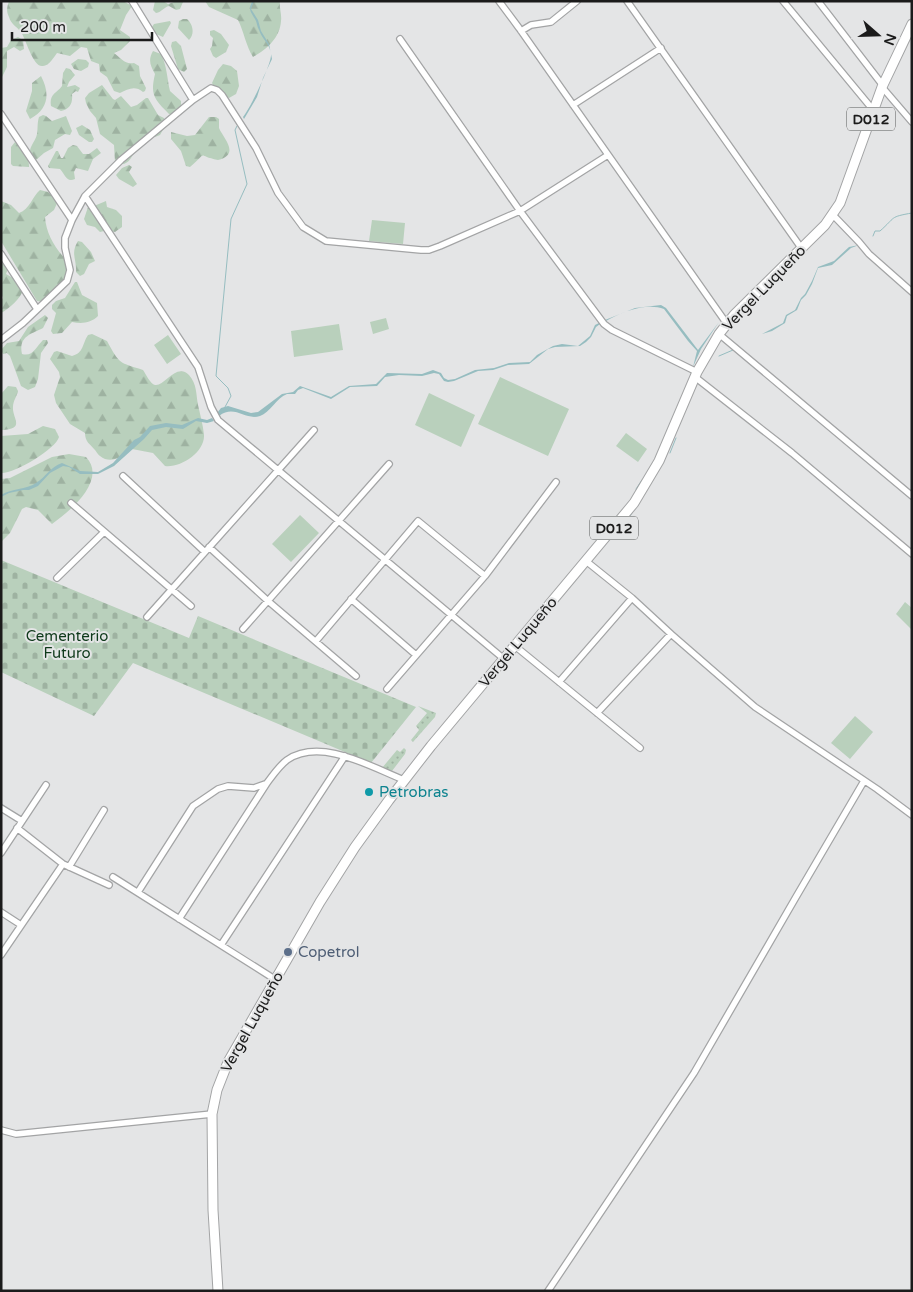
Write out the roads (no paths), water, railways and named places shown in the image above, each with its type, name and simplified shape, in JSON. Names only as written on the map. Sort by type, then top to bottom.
[{"type":"main road","name":"Vergel Luqueño","points":[[218,1291],[213,1210],[212,1114],[217,1090],[228,1062],[320,902],[351,854],[404,780],[515,646],[589,564],[625,516],[643,489],[668,442],[696,375],[719,334],[833,215],[840,202],[882,87],[912,24]]},
{"type":"street","points":[[132,1],[193,100]]},
{"type":"street","points":[[499,1],[727,324]]},
{"type":"street","points":[[522,31],[531,25],[551,22],[577,1]]},
{"type":"street","points":[[627,1],[802,249]]},
{"type":"street","points":[[783,1],[874,111]]},
{"type":"street","points":[[818,1],[882,87],[912,122]]},
{"type":"street","points":[[400,39],[520,211],[604,324],[696,375],[792,452],[912,554]]},
{"type":"street","points":[[573,105],[661,48]]},
{"type":"street","points":[[1,340],[62,287],[69,275],[70,264],[64,242],[72,220],[85,196],[121,160],[210,88],[217,90],[222,95],[256,148],[278,194],[287,208],[303,228],[326,241],[429,250],[520,211],[608,155]]},
{"type":"street","points":[[1,114],[72,220]]},
{"type":"street","points":[[85,196],[198,367],[211,407],[218,420],[504,659]]},
{"type":"street","points":[[833,215],[860,242],[869,254],[912,292]]},
{"type":"street","points":[[1,254],[37,309]]},
{"type":"street","points":[[719,334],[912,496]]},
{"type":"street","points":[[147,617],[314,430]]},
{"type":"street","points":[[244,629],[389,464]]},
{"type":"street","points":[[123,476],[356,676]]},
{"type":"street","points":[[387,688],[485,576],[556,482]]},
{"type":"street","points":[[71,503],[191,606]]},
{"type":"street","points":[[316,641],[418,521],[485,576]]},
{"type":"street","points":[[57,578],[104,532]]},
{"type":"street","points":[[589,564],[632,598],[755,707],[912,815]]},
{"type":"street","points":[[559,682],[632,598]]},
{"type":"street","points":[[351,599],[416,655]]},
{"type":"street","points":[[597,714],[671,634]]},
{"type":"street","points":[[515,646],[640,748]]},
{"type":"street","points":[[180,919],[267,783],[282,765],[294,757],[318,751],[345,756],[404,780]]},
{"type":"street","points":[[221,945],[345,756]]},
{"type":"street","points":[[548,1291],[694,1073],[864,781]]},
{"type":"street","points":[[138,892],[193,806],[218,789],[228,786],[254,788],[267,783]]},
{"type":"street","points":[[1,853],[46,785]]},
{"type":"street","points":[[1,808],[22,821]]},
{"type":"street","points":[[69,868],[104,810]]},
{"type":"street","points":[[17,828],[69,868],[108,885]]},
{"type":"street","points":[[1,955],[63,864]]},
{"type":"street","points":[[114,877],[276,980]]},
{"type":"street","points":[[1,912],[21,925]]},
{"type":"street","points":[[1,1130],[16,1134],[212,1114]]},
{"type":"water","points":[[254,1],[251,9],[258,20],[270,50],[250,11]]},
{"type":"water","points":[[271,54],[272,59],[266,71],[270,59]]},
{"type":"water","points":[[262,82],[257,97],[244,119],[243,117]]},
{"type":"water","points":[[859,245],[851,248],[832,265],[818,268],[812,284],[801,300],[797,310],[787,316],[785,323],[772,331],[762,334],[783,323],[786,315],[795,310],[818,267],[834,261],[849,247]]},
{"type":"water","points":[[661,305],[666,308],[698,350],[719,322],[701,349],[693,367],[697,351],[664,309],[644,307]]},
{"type":"water","points":[[599,323],[591,337],[580,346],[548,349],[529,364],[508,365],[493,370],[478,371],[448,382],[444,381],[439,374],[434,373],[422,376],[399,375],[385,377],[377,386],[350,387],[331,399],[303,388],[295,394],[283,396],[267,412],[260,416],[255,417],[230,412],[219,416],[217,413],[221,408],[228,406],[251,413],[258,412],[282,394],[293,392],[300,386],[331,397],[349,386],[376,384],[387,373],[422,374],[433,370],[441,373],[448,380],[475,370],[494,368],[509,363],[530,362],[537,355],[553,346],[562,344],[578,346],[590,336],[595,325]]},
{"type":"water","points":[[198,418],[207,420],[212,418],[214,421],[207,423],[196,421],[183,429],[166,427],[152,430],[114,466],[98,474],[80,474],[69,467],[63,466],[50,473],[38,486],[29,490],[9,493],[1,497],[1,495],[10,491],[32,485],[54,467],[62,463],[80,471],[98,472],[113,463],[150,426],[166,423],[182,425]]},
{"type":"waterway","points":[[225,407],[231,396],[228,388],[216,376],[231,219],[247,184],[235,130],[237,126]]},
{"type":"waterway","points":[[873,236],[875,231],[880,231],[893,218],[912,213]]},
{"type":"waterway","points":[[719,356],[733,350]]},
{"type":"waterway","points":[[670,453],[676,438]]},
{"type":"waterway","points":[[636,489],[642,480]]},
{"type":"waterway","points":[[620,530],[632,513]]},
{"type":"place","name":"Petrobras","points":[[369,792]]},
{"type":"place","name":"Copetrol","points":[[288,952]]},
{"type":"park label","name":"Cementerio Futuro","points":[[67,644]]}]
